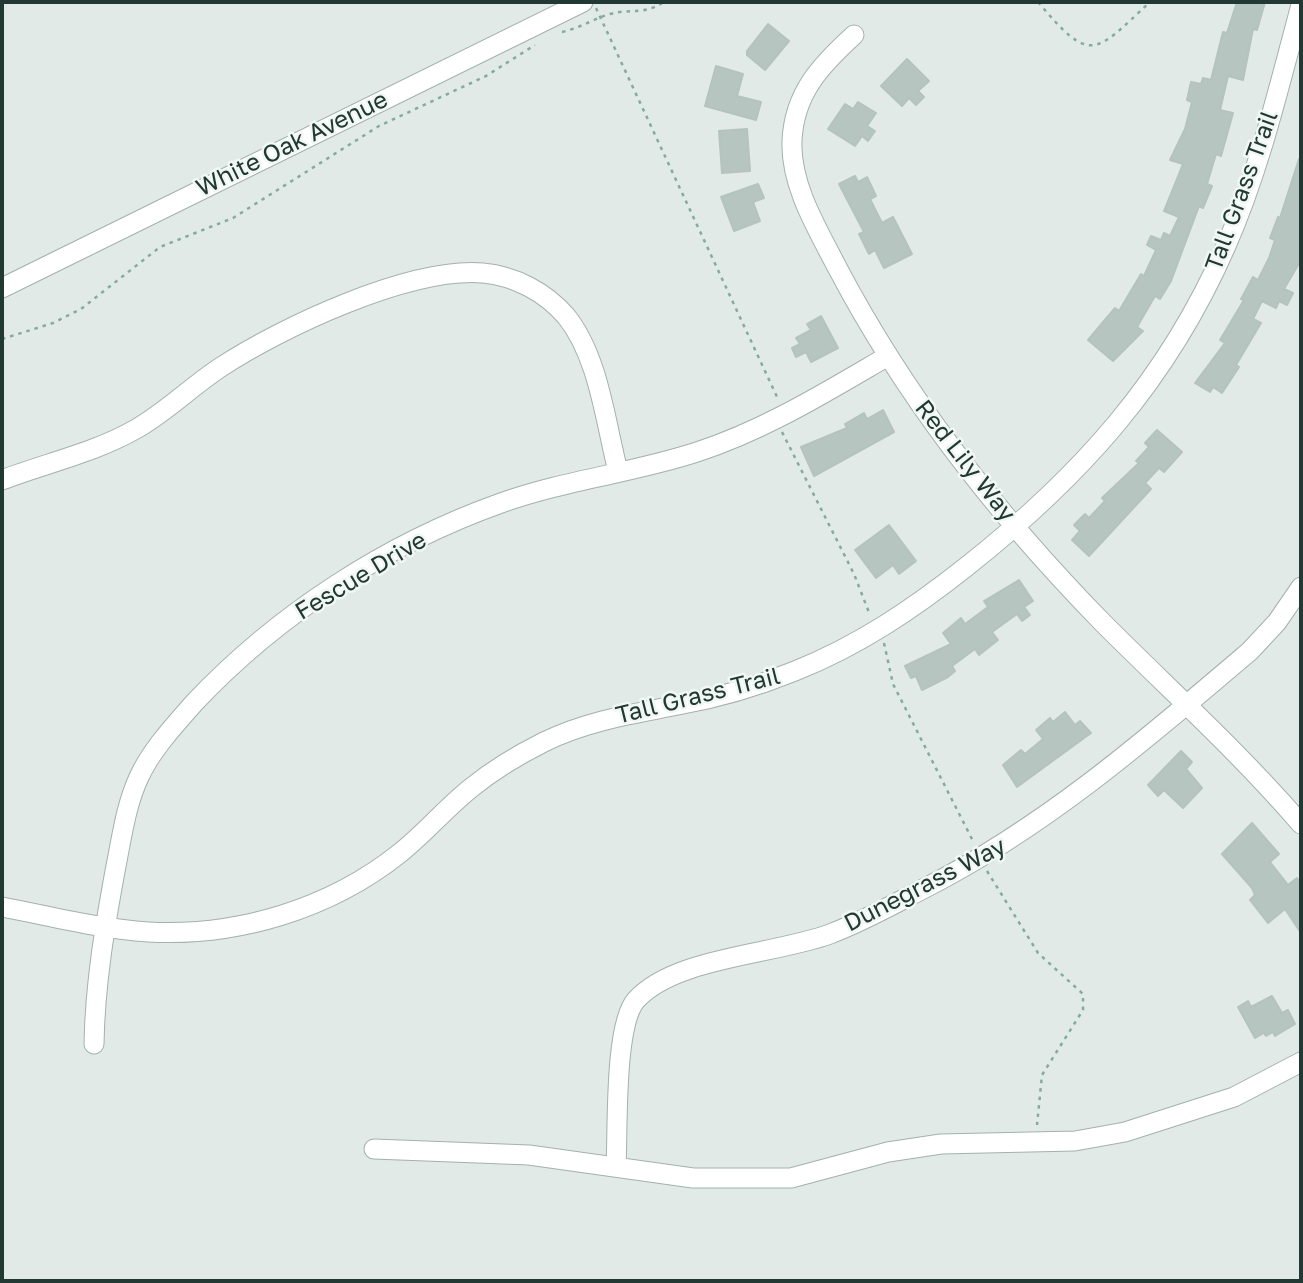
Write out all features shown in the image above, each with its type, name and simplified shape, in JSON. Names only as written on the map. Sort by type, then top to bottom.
[{"type":"street","name":"White Oak Avenue","points":[[2,288],[583,2]]},
{"type":"street","name":"Tall Grass Trail","points":[[2,907],[146,932],[195,932],[258,922],[301,909],[339,893],[378,869],[409,846],[469,789],[503,764],[549,740],[615,716],[706,699],[767,682],[824,658],[877,631],[944,584],[1017,526],[1065,483],[1108,436],[1146,386],[1200,300],[1245,199],[1301,5]]},
{"type":"street","name":"Red Lily Way","points":[[854,35],[821,66],[806,87],[794,121],[792,155],[798,183],[847,285],[888,356],[952,449],[1103,622],[1254,771],[1301,824]]},
{"type":"street","points":[[2,480],[121,437],[158,415],[241,355],[321,314],[404,285],[472,273],[493,275],[525,285],[552,302],[567,318],[590,361],[618,471]]},
{"type":"street","name":"Fescue Drive","points":[[94,1044],[105,926],[127,811],[138,778],[176,724],[237,662],[310,602],[374,562],[422,537],[511,499],[564,483],[699,451],[781,417],[888,356]]},
{"type":"street","name":"Dunegrass Way","points":[[616,1167],[624,1029],[635,1002],[656,984],[682,970],[769,952],[830,934],[980,859],[1043,818],[1250,651],[1277,622],[1301,587]]},
{"type":"street","points":[[374,1149],[529,1155],[694,1178],[790,1178],[888,1152],[941,1144],[1075,1141],[1125,1132],[1234,1097],[1301,1062]]},
{"type":"path","points":[[594,2],[854,574],[885,645],[893,684],[969,829],[980,859],[1002,899],[1038,953],[1083,994],[1083,1010],[1042,1075],[1036,1121],[1038,1142]]},
{"type":"path","points":[[554,33],[582,28],[611,13],[637,13],[664,2]]},
{"type":"path","points":[[1038,2],[1070,39],[1084,45],[1098,45],[1111,38],[1150,2]]},
{"type":"path","points":[[2,339],[54,323],[81,309],[160,247],[233,218],[379,126],[486,76],[544,39]]},
{"type":"building","points":[[1237,2],[1265,2],[1257,30],[1253,29],[1243,80],[1228,76],[1220,110],[1233,113],[1221,156],[1216,154],[1207,184],[1212,186],[1203,208],[1199,206],[1171,281],[1160,299],[1155,296],[1137,327],[1143,331],[1113,361],[1088,340],[1115,308],[1119,311],[1141,274],[1144,276],[1156,250],[1147,245],[1151,236],[1161,240],[1164,233],[1170,236],[1179,217],[1164,211],[1183,164],[1170,160],[1185,129],[1192,102],[1187,100],[1191,82],[1201,84],[1203,78],[1211,80],[1223,32],[1227,33]]},
{"type":"building","points":[[768,24],[789,41],[765,70],[747,55],[747,51]]},
{"type":"building","points":[[907,59],[929,81],[918,91],[924,97],[916,105],[909,98],[902,106],[881,86]]},
{"type":"building","points":[[716,66],[743,74],[737,96],[761,102],[756,120],[705,106]]},
{"type":"building","points":[[858,102],[876,113],[867,126],[875,131],[868,141],[862,136],[855,146],[828,129],[845,104],[853,109]]},
{"type":"building","points":[[747,129],[750,171],[722,173],[719,131]]},
{"type":"building","points":[[1299,159],[1301,260],[1284,289],[1293,293],[1287,305],[1279,301],[1276,308],[1262,301],[1253,319],[1261,323],[1236,365],[1239,367],[1222,393],[1213,387],[1210,392],[1195,383],[1225,343],[1220,340],[1244,300],[1241,299],[1253,277],[1258,280],[1269,258],[1275,240],[1270,238],[1278,217],[1280,218]]},
{"type":"building","points":[[855,176],[858,182],[867,177],[876,196],[870,199],[882,223],[893,217],[912,254],[884,268],[875,250],[869,254],[859,234],[864,232],[839,184]]},
{"type":"building","points":[[758,184],[764,198],[753,202],[760,221],[734,231],[721,197]]},
{"type":"building","points":[[821,316],[838,348],[811,362],[806,352],[796,357],[792,348],[800,344],[796,338],[811,330],[807,324]]},
{"type":"building","points":[[883,410],[894,432],[814,476],[801,447],[847,428],[845,424],[864,413],[867,419]]},
{"type":"building","points":[[1157,430],[1182,452],[1164,472],[1159,468],[1145,483],[1151,489],[1089,556],[1072,540],[1080,531],[1074,525],[1085,514],[1089,518],[1105,501],[1102,498],[1139,463],[1136,461],[1149,447],[1145,443]]},
{"type":"building","points":[[889,525],[916,561],[899,574],[893,565],[876,578],[855,550]]},
{"type":"building","points":[[1019,580],[1033,601],[1024,607],[1030,615],[1022,621],[1017,614],[992,632],[998,640],[979,655],[975,649],[952,666],[955,671],[948,677],[922,690],[916,676],[911,678],[905,666],[951,644],[943,633],[961,618],[965,624],[988,607],[984,601]]},
{"type":"building","points":[[1065,712],[1075,725],[1080,721],[1091,733],[1017,787],[1003,765],[1021,750],[1025,754],[1043,739],[1036,730],[1050,718],[1053,722]]},
{"type":"building","points":[[1181,751],[1192,762],[1186,769],[1202,788],[1183,808],[1164,790],[1158,796],[1148,785]]},
{"type":"building","points":[[1252,823],[1279,854],[1270,862],[1288,885],[1297,878],[1301,884],[1301,933],[1285,909],[1268,923],[1250,900],[1255,895],[1252,888],[1222,854]]},
{"type":"building","points":[[1272,996],[1282,1013],[1288,1010],[1295,1024],[1275,1036],[1273,1032],[1255,1038],[1238,1007],[1248,1001],[1251,1007]]}]
